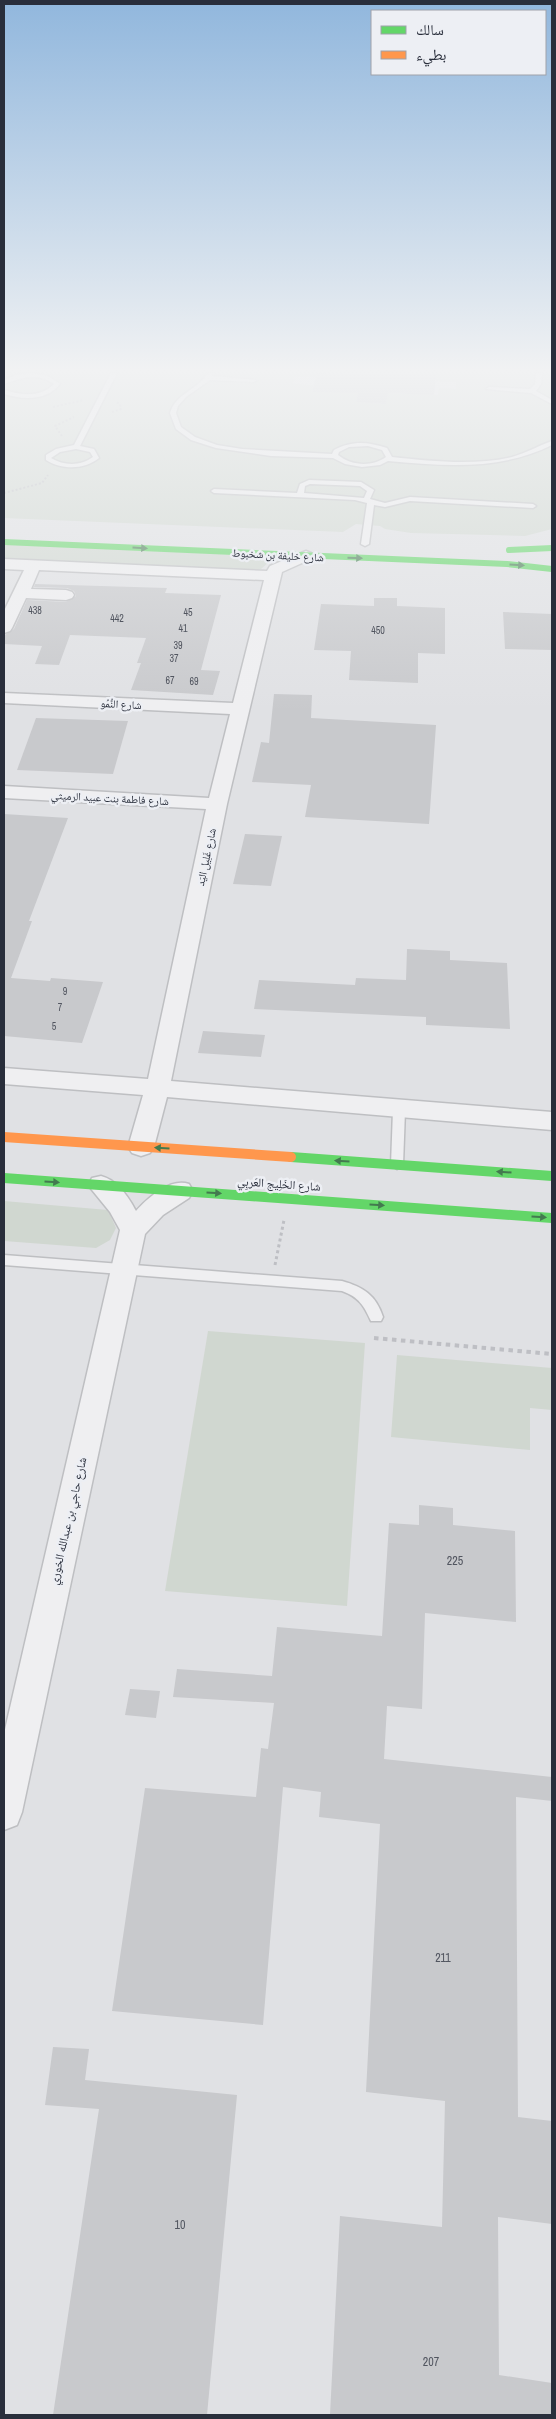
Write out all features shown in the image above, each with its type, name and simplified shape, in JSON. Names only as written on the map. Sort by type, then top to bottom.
[{"type":"main road","name":"شارع خليفة بن شخبوط","points":[[4,542],[507,564],[552,569]]},
{"type":"main road","points":[[496,550],[552,548]]},
{"type":"main road","points":[[4,1137],[552,1176]]},
{"type":"main road","name":"شارع الخَلِيج العَربِي","points":[[4,1178],[552,1218]]},
{"type":"street","points":[[254,553],[266,561],[274,573]]},
{"type":"street","points":[[4,564],[274,573],[306,556]]},
{"type":"street","points":[[4,628],[34,565]]},
{"type":"street","name":"شارع غَلِيل اليَد","points":[[141,1147],[158,1087],[217,804],[239,709],[274,573]]},
{"type":"street","points":[[20,593],[66,595]]},
{"type":"street","name":"شارع النُّمُو","points":[[4,698],[239,709]]},
{"type":"street","name":"شارع فاطمة بنت عبيد الرميثي","points":[[4,792],[217,804]]},
{"type":"street","points":[[4,1076],[158,1087],[399,1110],[552,1121]]},
{"type":"street","points":[[101,1185],[120,1206],[133,1230],[154,1208],[180,1191]]},
{"type":"street","name":"شارع حاجي بن عبدالله الخوري","points":[[4,1812],[8,1777],[133,1230]]},
{"type":"lane","points":[[300,496],[302,486]]},
{"type":"lane","points":[[363,486],[370,490],[364,544]]},
{"type":"lane","points":[[214,491],[254,496],[300,496],[368,501],[388,505],[410,499],[533,506]]},
{"type":"lane","points":[[397,1165],[399,1110]]},
{"type":"lane","points":[[4,1260],[342,1286],[352,1289],[369,1300],[376,1317]]},
{"type":"path","points":[[4,493],[29,486]]},
{"type":"path","points":[[271,1280],[284,1220]]},
{"type":"path","points":[[374,1338],[552,1354]]},
{"type":"shaded area","points":[[4,486],[552,486],[552,529],[525,536],[411,533],[385,529],[380,526],[356,524],[343,532],[4,518]]},
{"type":"shaded area","points":[[4,544],[259,556],[269,562],[261,569],[248,571],[4,560]]},
{"type":"shaded area","points":[[4,1201],[108,1210],[116,1228],[110,1240],[96,1248],[4,1241]]},
{"type":"shaded area","points":[[208,1331],[365,1343],[347,1606],[165,1591]]},
{"type":"shaded area","points":[[397,1355],[552,1368],[552,1410],[530,1408],[530,1450],[391,1437]]},
{"type":"building","points":[[35,584],[167,588],[165,593],[221,595],[201,670],[220,671],[213,695],[131,690],[141,663],[137,663],[146,638],[70,635],[59,665],[35,664],[42,646],[4,644],[5,635],[14,629],[27,600],[66,602],[76,596],[74,591],[67,588],[34,587]]},
{"type":"building","points":[[374,598],[397,598],[397,606],[445,608],[445,654],[418,653],[418,683],[349,680],[351,651],[314,650],[321,604],[374,606]]},
{"type":"building","points":[[503,612],[552,614],[552,650],[505,649]]},
{"type":"building","points":[[274,694],[312,695],[311,718],[436,725],[429,824],[305,817],[311,785],[252,782],[261,742],[269,743]]},
{"type":"building","points":[[36,718],[128,721],[113,774],[17,770]]},
{"type":"building","points":[[4,814],[68,818],[29,921],[32,921],[11,978],[50,981],[51,978],[103,982],[82,1043],[4,1036]]},
{"type":"building","points":[[245,834],[282,836],[271,886],[233,884]]},
{"type":"building","points":[[407,949],[450,951],[450,960],[507,963],[510,1029],[426,1025],[426,1017],[254,1009],[259,980],[355,985],[356,978],[406,980]]},
{"type":"building","points":[[203,1031],[265,1035],[261,1057],[198,1053]]},
{"type":"building","points":[[419,1505],[453,1508],[453,1525],[515,1531],[516,1622],[425,1613],[422,1709],[387,1706],[384,1759],[552,1777],[552,1801],[516,1797],[518,2117],[552,2121],[552,2224],[498,2217],[499,2375],[552,2383],[552,2415],[330,2415],[340,2216],[442,2227],[445,2101],[366,2092],[380,1824],[319,1817],[321,1792],[283,1787],[263,2025],[112,2011],[145,1788],[256,1797],[261,1748],[268,1749],[274,1703],[173,1697],[177,1669],[272,1676],[277,1627],[382,1636],[389,1523],[419,1525]]},
{"type":"building","points":[[130,1689],[160,1691],[156,1718],[125,1715]]},
{"type":"building","points":[[53,2047],[89,2049],[85,2080],[237,2095],[207,2415],[53,2415],[99,2109],[45,2105]]},
{"type":"traffic: fast","points":[[4,542],[507,564],[552,569]]},
{"type":"traffic: fast","points":[[509,550],[552,548]]},
{"type":"traffic: fast","points":[[291,1157],[552,1176]]},
{"type":"traffic: fast","points":[[4,1178],[552,1218]]},
{"type":"traffic: slow","points":[[4,1137],[291,1157]]}]
